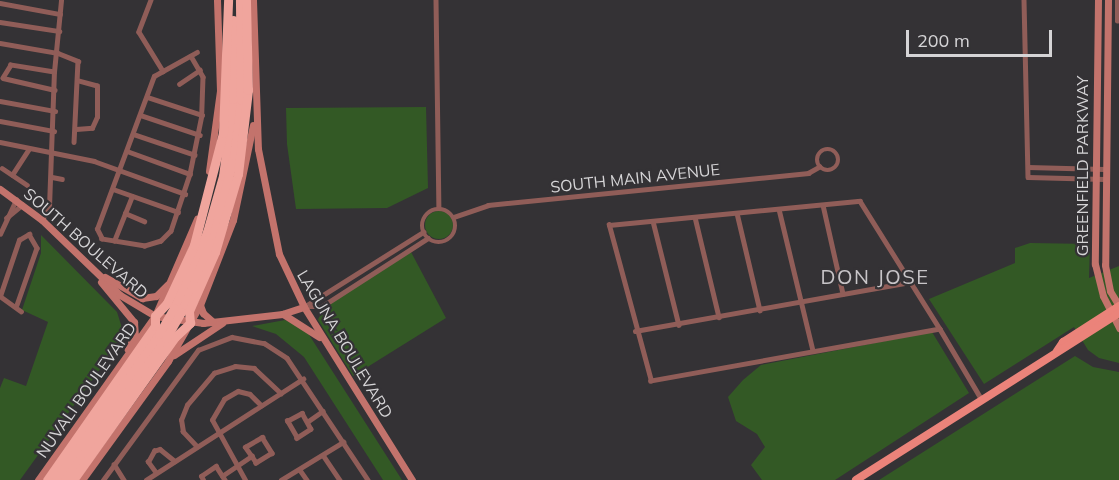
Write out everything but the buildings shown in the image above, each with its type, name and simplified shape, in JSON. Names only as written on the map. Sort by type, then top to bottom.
[{"type":"highway","points":[[177,310],[207,232],[227,154],[233,99],[231,0]]},
{"type":"highway","points":[[47,480],[155,326],[155,316],[167,303],[187,261],[213,182],[226,97],[231,0]]},
{"type":"highway","points":[[65,480],[163,336],[214,236],[234,155],[241,100],[240,0]]},
{"type":"highway","points":[[73,480],[175,337],[190,323],[189,311],[224,228],[238,174],[248,90],[246,0]]},
{"type":"highway","points":[[56,480],[163,336]]},
{"type":"main road","points":[[155,316],[177,272],[200,210],[216,131],[220,91],[217,0]]},
{"type":"main road","name":"LAGUNA BOULEVARD","points":[[254,0],[256,109],[260,158],[274,240],[304,307],[412,480]]},
{"type":"main road","name":"GREENFIELD PARKWAY","points":[[1098,0],[1094,168],[1095,264],[1119,328]]},
{"type":"main road","name":"GREENFIELD PARKWAY","points":[[1108,0],[1104,169],[1105,265],[1110,291],[1119,306]]},
{"type":"main road","name":"LAGUNA BOULEVARD","points":[[190,323],[200,304],[237,206],[256,109]]},
{"type":"main road","name":"SOUTH BOULEVARD","points":[[0,189],[40,219],[123,298],[155,316],[190,323],[213,322],[282,314],[304,307]]},
{"type":"main road","points":[[93,270],[146,298],[161,292],[177,272]]},
{"type":"main road","points":[[93,270],[136,327],[135,337],[109,382]]},
{"type":"main road","points":[[200,304],[203,314],[213,322]]},
{"type":"main road","points":[[856,480],[1057,351],[1063,342],[1114,315],[1119,306]]},
{"type":"main road","points":[[282,314],[303,324],[325,342]]},
{"type":"main road","name":"NUVALI BOULEVARD","points":[[38,480],[155,316]]},
{"type":"main road","points":[[168,361],[190,341],[227,320]]},
{"type":"main road","points":[[82,480],[168,361],[190,323]]},
{"type":"street","points":[[40,219],[49,207],[52,177],[54,72],[58,53],[61,0]]},
{"type":"street","points":[[151,0],[139,32],[164,71]]},
{"type":"street","points":[[436,0],[440,208]]},
{"type":"street","points":[[1024,0],[1028,177],[1104,179]]},
{"type":"street","points":[[1117,0],[1117,21]]},
{"type":"street","points":[[0,3],[60,14]]},
{"type":"street","points":[[0,22],[59,31]]},
{"type":"street","points":[[0,43],[58,53],[78,61],[74,142]]},
{"type":"street","points":[[191,56],[200,70],[202,115],[200,135],[185,194],[171,231],[161,241],[146,246],[114,241],[98,233],[154,76],[197,52]]},
{"type":"street","points":[[54,72],[11,65],[3,78],[55,90]]},
{"type":"street","points":[[179,84],[200,70]]},
{"type":"street","points":[[76,129],[92,128],[97,117],[98,86],[78,81]]},
{"type":"street","points":[[147,97],[202,115]]},
{"type":"street","points":[[0,101],[55,111]]},
{"type":"street","points":[[140,115],[200,135]]},
{"type":"street","points":[[0,121],[54,131]]},
{"type":"street","points":[[134,134],[195,155]]},
{"type":"street","points":[[0,142],[120,170],[185,194]]},
{"type":"street","points":[[12,175],[29,149]]},
{"type":"street","points":[[830,149],[837,154],[839,162],[834,169],[825,171],[819,167],[817,159],[822,151],[830,149]]},
{"type":"street","points":[[127,151],[190,174]]},
{"type":"street","name":"SOUTH MAIN AVENUE","points":[[454,217],[488,205],[808,173],[819,167]]},
{"type":"street","points":[[1028,167],[1104,169]]},
{"type":"street","points":[[2,168],[27,185]]},
{"type":"street","points":[[52,177],[62,179]]},
{"type":"street","points":[[113,189],[178,212]]},
{"type":"street","points":[[114,241],[132,196]]},
{"type":"street","points":[[940,329],[651,381],[635,331],[609,225],[860,201],[940,329],[982,400]]},
{"type":"street","points":[[0,234],[6,219],[19,202]]},
{"type":"street","points":[[823,205],[843,294]]},
{"type":"street","points":[[440,208],[454,217],[456,229],[450,239],[439,243],[428,238],[423,232],[425,216],[440,208]]},
{"type":"street","points":[[779,209],[813,351]]},
{"type":"street","points":[[125,213],[144,221]]},
{"type":"street","points":[[737,213],[760,310]]},
{"type":"street","points":[[695,217],[718,317]]},
{"type":"street","points":[[652,221],[679,325]]},
{"type":"street","points":[[304,307],[423,232]]},
{"type":"street","points":[[17,305],[37,248],[29,234],[20,240],[0,296],[17,305],[21,311]]},
{"type":"street","points":[[304,307],[321,307],[428,238]]},
{"type":"street","points":[[635,331],[679,325],[910,282]]},
{"type":"street","points":[[103,480],[184,365],[198,350],[232,337],[264,343],[287,358],[368,480]]},
{"type":"street","points":[[197,447],[183,432],[181,420],[187,405],[214,373],[235,366],[254,368],[281,393]]},
{"type":"street","points":[[146,480],[303,379]]},
{"type":"street","points":[[245,480],[218,435],[212,420],[224,399],[238,392],[249,394],[261,405]]},
{"type":"street","points":[[307,422],[323,411]]},
{"type":"street","points":[[302,413],[307,422],[311,429],[297,438],[287,421],[302,413]]},
{"type":"street","points":[[262,437],[272,453],[256,463],[252,456],[246,447],[262,437]]},
{"type":"street","points":[[281,480],[344,442]]},
{"type":"street","points":[[156,473],[148,462],[153,451],[160,449],[175,461]]},
{"type":"street","points":[[323,455],[340,480]]},
{"type":"street","points":[[203,480],[201,476],[216,466],[224,478],[236,466],[252,456]]},
{"type":"street","points":[[114,464],[124,480]]},
{"type":"street","points":[[300,470],[307,480]]},
{"type":"green space","points":[[426,107],[428,188],[387,208],[296,209],[287,144],[286,108]]},
{"type":"green space","points":[[439,211],[449,215],[453,225],[449,235],[439,239],[429,235],[425,225],[429,215]]},
{"type":"green space","points":[[41,235],[117,312],[123,331],[121,340],[20,480],[0,480],[0,388],[4,378],[26,386],[48,322],[22,310],[41,253]]},
{"type":"green space","points":[[1030,243],[1090,244],[1089,278],[1119,266],[1119,363],[1099,358],[1088,350],[1074,327],[984,384],[929,299],[1015,263],[1015,248]]},
{"type":"green space","points":[[411,252],[446,318],[353,376],[318,320],[322,309]]},
{"type":"green space","points":[[285,320],[306,330],[402,480],[383,480],[304,357],[276,334],[252,326]]},
{"type":"green space","points":[[932,332],[969,393],[835,480],[762,480],[751,465],[765,447],[757,434],[736,421],[728,397],[743,380],[761,365]]},
{"type":"green space","points":[[1075,356],[1093,367],[1119,372],[1119,480],[879,480]]},
{"type":"district","name":"DON JOSE","points":[[875,276]]}]
